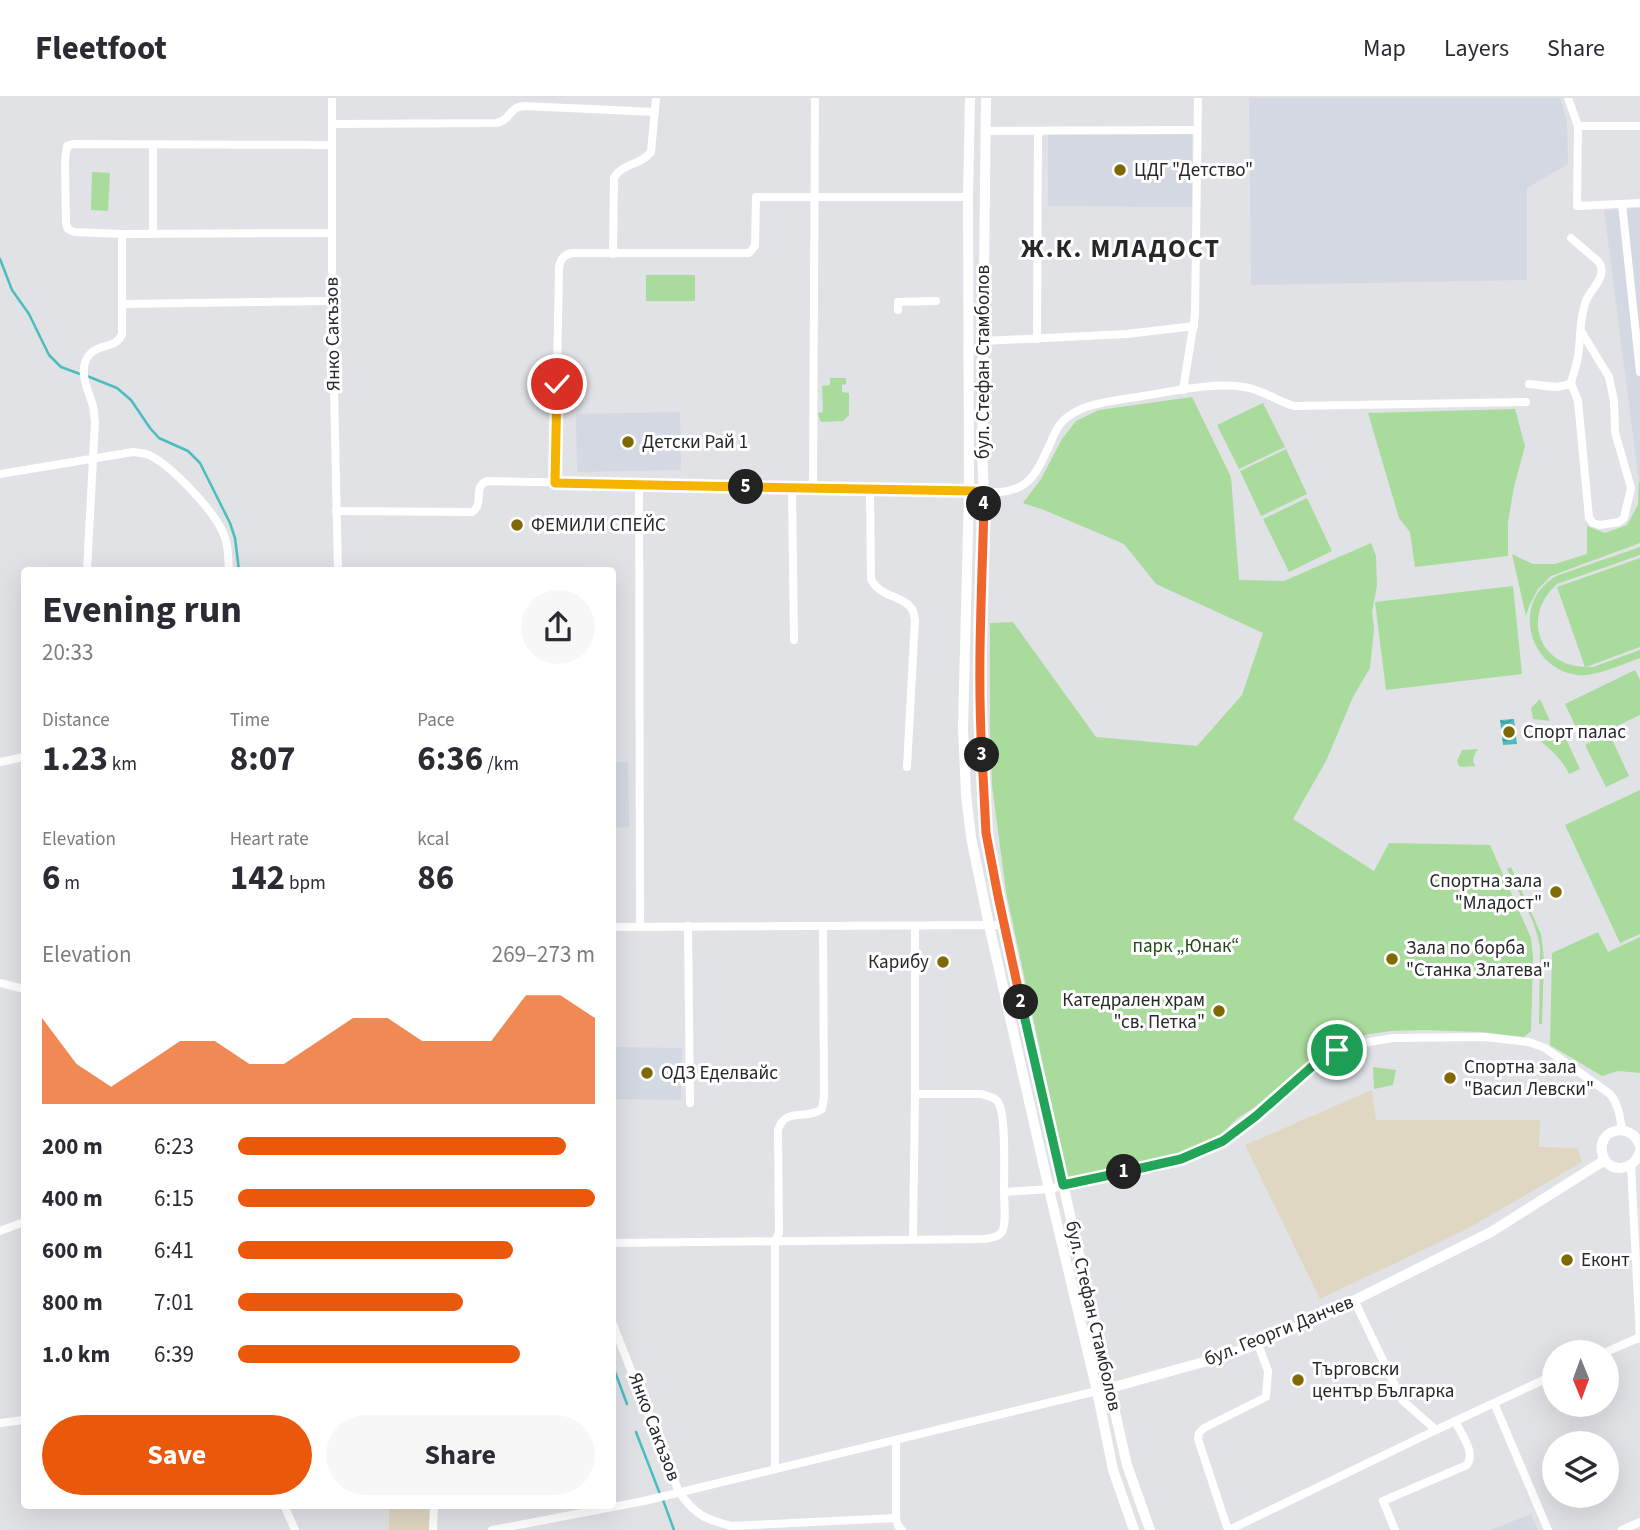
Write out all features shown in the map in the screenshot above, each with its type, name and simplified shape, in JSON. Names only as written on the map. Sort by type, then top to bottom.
[{"type":"main road","name":"бул. Стефан Стамболов","points":[[970,98],[969,491],[963,728],[966,795],[971,837],[989,925],[1113,1470],[1134,1530]]},
{"type":"main road","name":"бул. Стефан Стамболов","points":[[986,98],[984,492],[980,620],[980,726],[986,833],[1004,925],[1127,1465],[1150,1530]]},
{"type":"main road","points":[[969,491],[984,492]]},
{"type":"main road","points":[[1622,1130],[1637,1134],[1640,1152],[1631,1165],[1617,1168],[1605,1160],[1602,1152],[1604,1140],[1613,1132],[1622,1130]]},
{"type":"main road","name":"бул. Георги Данчев","points":[[1097,1391],[1198,1364],[1258,1344],[1491,1232],[1605,1160]]},
{"type":"street","name":"Янко Сакъзов","points":[[332,98],[332,301],[338,567]]},
{"type":"street","points":[[613,254],[614,178],[618,170],[645,160],[651,152],[656,98]]},
{"type":"street","points":[[813,488],[815,98]]},
{"type":"street","points":[[1183,390],[1195,314],[1198,98]]},
{"type":"street","points":[[1568,98],[1577,126],[1577,206],[1640,203]]},
{"type":"street","points":[[332,124],[496,123],[503,122],[512,110],[524,106],[655,112]]},
{"type":"street","points":[[1577,126],[1640,126]]},
{"type":"street","points":[[986,131],[1198,130]]},
{"type":"street","points":[[1037,339],[1038,131]]},
{"type":"street","points":[[332,145],[73,144],[67,146],[65,161],[66,224],[68,229],[74,232],[332,233]]},
{"type":"street","points":[[153,145],[153,233]]},
{"type":"street","points":[[555,483],[559,264],[564,257],[570,253],[746,254],[755,246],[756,197],[968,197]]},
{"type":"street","points":[[1622,204],[1640,372]]},
{"type":"street","points":[[87,567],[95,422],[84,381],[84,369],[88,356],[96,349],[114,345],[121,334],[122,234]]},
{"type":"street","points":[[1571,238],[1599,262],[1603,272],[1584,306],[1579,339],[1578,358],[1571,383],[1578,401],[1589,519],[1600,525],[1619,522],[1624,518],[1631,488],[1615,432],[1614,401],[1609,377],[1581,331]]},
{"type":"street","points":[[122,304],[332,301]]},
{"type":"street","points":[[898,310],[898,302],[936,301]]},
{"type":"street","points":[[983,341],[1127,334],[1194,326]]},
{"type":"street","points":[[1529,384],[1555,387],[1571,383]]},
{"type":"street","points":[[984,492],[1010,491],[1024,485],[1035,474],[1062,422],[1087,407],[1114,401],[1217,386],[1242,386],[1294,406],[1526,402]]},
{"type":"street","points":[[0,474],[134,452],[146,454],[181,479],[216,519],[225,538],[229,567]]},
{"type":"street","points":[[336,510],[472,512],[478,508],[480,487],[485,482],[969,491]]},
{"type":"street","points":[[639,485],[640,926]]},
{"type":"street","points":[[792,488],[794,640]]},
{"type":"street","points":[[870,489],[871,579],[875,588],[912,608],[915,620],[907,767]]},
{"type":"street","points":[[0,762],[21,758]]},
{"type":"street","points":[[616,927],[1004,925]]},
{"type":"street","points":[[688,926],[690,1103]]},
{"type":"street","points":[[775,1469],[778,1130],[784,1118],[790,1115],[814,1114],[822,1109],[823,926]]},
{"type":"street","points":[[913,1240],[915,926]]},
{"type":"street","points":[[0,983],[21,988]]},
{"type":"street","points":[[1004,1192],[1049,1189],[1170,1162],[1202,1151],[1230,1137],[1330,1054],[1345,1046],[1393,1038],[1485,1037],[1535,1043],[1610,1094],[1618,1110],[1622,1130]]},
{"type":"street","points":[[616,1243],[984,1239],[1002,1233],[1002,1114],[997,1100],[981,1094],[915,1094]]},
{"type":"street","points":[[1619,1347],[1640,1338],[1631,1165]]},
{"type":"street","points":[[0,1231],[21,1223]]},
{"type":"street","points":[[1354,1300],[1402,1400],[1436,1430]]},
{"type":"street","name":"Янко Сакъзов","points":[[616,1332],[679,1493]]},
{"type":"street","points":[[1258,1344],[1268,1371],[1266,1397],[1204,1428],[1198,1439],[1228,1530],[1542,1381]]},
{"type":"street","name":"бул. Георги Данчев","points":[[616,1506],[1097,1391]]},
{"type":"street","points":[[1494,1403],[1548,1530]]},
{"type":"street","points":[[0,1423],[21,1420]]},
{"type":"street","points":[[1395,1530],[1383,1501],[1467,1465],[1470,1460],[1471,1454],[1455,1421]]},
{"type":"street","points":[[897,1440],[896,1518],[902,1530]]},
{"type":"street","points":[[679,1493],[689,1506],[700,1514],[730,1528],[896,1518]]},
{"type":"street","points":[[286,1509],[295,1530]]},
{"type":"street","points":[[433,1530],[434,1509]]},
{"type":"street","name":"бул. Георги Данчев","points":[[492,1530],[602,1509]]},
{"type":"street","points":[[1622,1530],[1640,1522]]},
{"type":"shaded area","points":[[1249,98],[1560,98],[1567,121],[1568,164],[1527,188],[1527,280],[1251,285]]},
{"type":"shaded area","name":"ЦДГ \"Детство\"","points":[[1048,133],[1192,134],[1192,207],[1048,206]]},
{"type":"shaded area","points":[[1640,208],[1640,482],[1639,482],[1604,210]]},
{"type":"shaded area","name":"Детски Рай 1","points":[[680,412],[681,470],[577,472],[576,414]]},
{"type":"shaded area","points":[[616,762],[628,762],[629,827],[616,828]]},
{"type":"shaded area","name":"ОДЗ Еделвайс","points":[[616,1047],[682,1048],[681,1100],[616,1099]]},
{"type":"shaded area","points":[[1372,1090],[1376,1120],[1540,1120],[1539,1147],[1577,1148],[1582,1162],[1467,1229],[1320,1299],[1245,1145]]},
{"type":"shaded area","points":[[389,1509],[430,1509],[430,1530],[389,1530]]},
{"type":"shaded area","points":[[1531,1514],[1538,1530],[1491,1530]]},
{"type":"green space","points":[[92,172],[110,173],[108,211],[91,210]]},
{"type":"green space","points":[[646,275],[695,275],[695,301],[646,301]]},
{"type":"green space","points":[[830,378],[846,378],[842,392],[849,393],[849,415],[843,421],[820,421],[818,413],[823,412],[822,386],[830,385]]},
{"type":"green space","name":"парк „Юнак“","points":[[1192,397],[1231,477],[1239,580],[1284,581],[1371,543],[1376,556],[1377,586],[1372,612],[1374,629],[1370,668],[1353,697],[1326,761],[1293,819],[1374,871],[1389,843],[1490,845],[1531,938],[1531,1031],[1524,1037],[1425,1030],[1390,1031],[1346,1038],[1321,1051],[1219,1136],[1200,1147],[1174,1156],[1068,1181],[1006,892],[992,785],[990,623],[1013,622],[1096,737],[1197,746],[1242,695],[1263,633],[1156,584],[1124,544],[1023,503],[1076,421],[1099,410]]},
{"type":"green space","points":[[1263,403],[1285,447],[1239,469],[1217,425]]},
{"type":"green space","points":[[1515,409],[1525,446],[1508,522],[1508,556],[1415,567],[1410,532],[1399,518],[1368,413]]},
{"type":"green space","points":[[1286,449],[1307,494],[1261,516],[1240,471]]},
{"type":"green space","points":[[1639,482],[1640,543],[1551,576],[1538,589],[1526,616],[1512,554],[1533,564],[1555,564],[1587,554],[1587,526],[1605,533],[1627,525],[1638,505]]},
{"type":"green space","points":[[1307,498],[1332,551],[1289,572],[1263,519]]},
{"type":"green space","points":[[1640,547],[1640,555],[1557,584],[1546,596],[1538,623],[1540,636],[1555,658],[1585,667],[1557,587],[1640,558],[1640,647],[1586,667],[1593,667],[1640,650],[1640,658],[1609,670],[1585,675],[1562,671],[1549,662],[1532,637],[1531,607],[1538,593],[1559,575]]},
{"type":"green space","points":[[1513,586],[1522,674],[1386,690],[1375,602]]},
{"type":"green space","points":[[1635,670],[1640,680],[1640,715],[1583,742],[1565,704]]},
{"type":"green space","points":[[1540,699],[1550,721],[1533,719],[1531,708]]},
{"type":"green space","points":[[1559,724],[1580,769],[1569,774],[1558,757],[1534,736],[1540,729]]},
{"type":"green space","points":[[1609,733],[1629,776],[1606,787],[1585,745]]},
{"type":"green space","points":[[1478,749],[1473,760],[1476,766],[1459,766],[1457,761],[1462,750]]},
{"type":"green space","points":[[1640,790],[1640,934],[1620,943],[1565,825]]},
{"type":"green space","points":[[1511,867],[1541,934],[1544,959],[1542,1024],[1539,1024],[1540,948],[1531,917],[1507,869]]},
{"type":"green space","points":[[1598,932],[1608,952],[1640,937],[1640,1073],[1618,1071],[1602,1076],[1550,1045],[1552,953]]},
{"type":"green space","points":[[1373,1067],[1396,1070],[1393,1085],[1374,1089]]},
{"type":"water","name":"Спорт палас","points":[[1514,719],[1517,744],[1503,745],[1500,720]]},
{"type":"waterway","points":[[0,259],[12,290],[29,314],[49,355],[61,367],[80,374]]},
{"type":"waterway","points":[[87,376],[117,388],[131,400],[159,438],[188,451],[200,463],[230,523],[239,567]]},
{"type":"waterway","points":[[616,1375],[627,1404]]},
{"type":"waterway","points":[[636,1432],[660,1494]]},
{"type":"waterway","points":[[663,1500],[674,1530]]},
{"type":"place","name":"ЦДГ \"Детство\"","points":[[1120,170]]},
{"type":"place","name":"Детски Рай 1","points":[[628,442]]},
{"type":"place","name":"ФЕМИЛИ СПЕЙС","points":[[517,525]]},
{"type":"place","name":"Спорт палас","points":[[1509,732]]},
{"type":"place","name":"Спортна зала \"Младост\"","points":[[1556,892]]},
{"type":"place","name":"Зала по борба \"Станка Златева\"","points":[[1392,959]]},
{"type":"place","name":"Карибу","points":[[943,962]]},
{"type":"place","name":"Катедрален храм \"св. Петка\"","points":[[1219,1011]]},
{"type":"place","name":"ОДЗ Еделвайс","points":[[647,1073]]},
{"type":"place","name":"Спортна зала \"Васил Левски\"","points":[[1450,1078]]},
{"type":"place","name":"Еконт","points":[[1567,1260]]},
{"type":"place","name":"Търговски център Българка","points":[[1298,1380]]},
{"type":"district","name":"Ж.К. МЛАДОСТ","points":[[1121,248]]},
{"type":"route","points":[[557,384],[555,483],[984,492],[980,726],[986,833],[1063,1185],[1181,1159],[1223,1141],[1316,1063],[1337,1050]]}]
